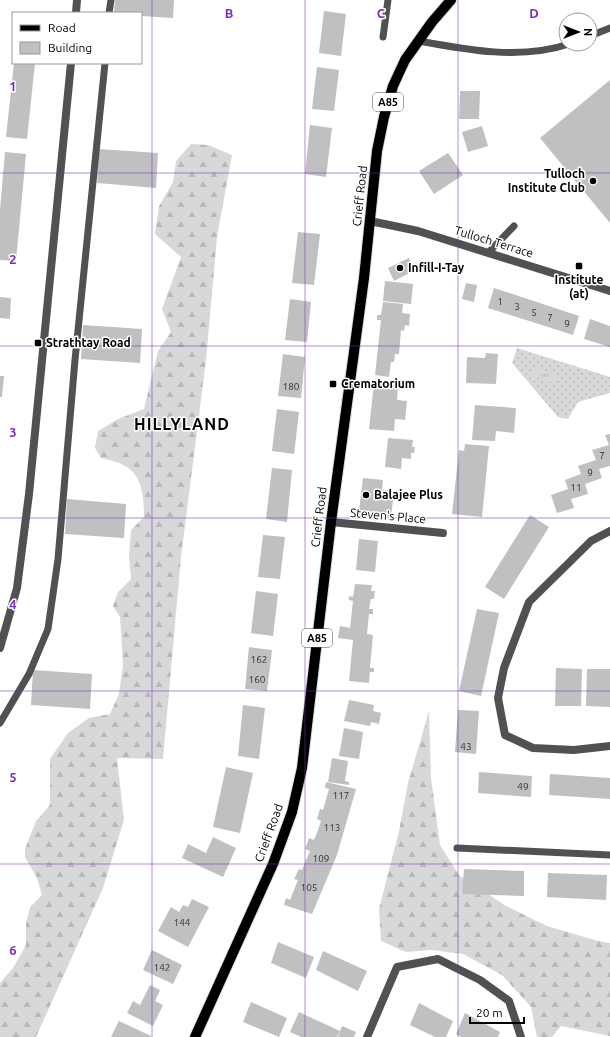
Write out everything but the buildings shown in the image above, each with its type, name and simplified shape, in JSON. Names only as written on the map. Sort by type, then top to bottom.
[{"type":"main road","name":"Crieff Road","points":[[195,1037],[273,864],[292,812],[302,768],[331,522],[370,221],[377,151],[384,117],[393,86],[405,60],[418,41],[451,0]]},
{"type":"street","points":[[76,12],[77,0]]},
{"type":"street","points":[[0,648],[17,588],[29,494],[71,64]]},
{"type":"street","name":"Tulloch Terrace","points":[[370,221],[418,231],[610,291]]},
{"type":"street","name":"Steven's Place","points":[[331,522],[443,533]]},
{"type":"street","points":[[610,530],[591,541],[529,602],[504,668],[498,698],[505,734],[532,748],[574,750],[610,746]]},
{"type":"street","points":[[367,1037],[397,967],[438,959],[480,980],[508,1001],[521,1037]]},
{"type":"lane","points":[[109,12],[111,0]]},
{"type":"lane","points":[[383,37],[388,0]]},
{"type":"lane","points":[[598,33],[610,28]]},
{"type":"lane","points":[[418,41],[490,51],[538,51],[558,46]]},
{"type":"lane","points":[[0,723],[29,674],[48,629],[58,559],[75,360],[105,64]]},
{"type":"lane","points":[[489,252],[514,226]]},
{"type":"lane","points":[[457,848],[610,855]]},
{"type":"green space","points":[[191,144],[208,145],[232,155],[217,237],[206,360],[181,557],[163,759],[117,758],[124,820],[103,888],[36,1037],[0,1037],[0,983],[13,968],[26,945],[26,924],[30,907],[42,895],[37,878],[25,857],[25,849],[36,821],[50,805],[50,759],[68,733],[89,718],[110,714],[119,694],[123,665],[120,617],[113,606],[118,592],[131,579],[129,556],[131,530],[144,517],[144,503],[141,488],[136,475],[120,463],[101,458],[95,448],[98,431],[118,419],[144,409],[158,351],[171,332],[162,309],[181,257],[155,234],[159,206],[173,182],[176,161]]},
{"type":"green space","points":[[517,348],[610,377],[610,393],[578,402],[568,419],[558,417],[512,363]]},
{"type":"green space","points":[[533,366],[557,376],[555,384],[530,375]]},
{"type":"green space","points":[[429,711],[431,778],[440,845],[459,875],[506,906],[547,926],[610,943],[610,1036],[561,1026],[552,1037],[537,1037],[531,1007],[502,975],[463,954],[431,950],[406,952],[381,941],[379,909],[399,831],[408,783]]},
{"type":"place","name":"Tulloch Institute Club","points":[[593,181]]},
{"type":"place","name":"Institute (at)","points":[[579,266]]},
{"type":"place","name":"Infill-I-Tay","points":[[400,268]]},
{"type":"place","name":"Strathtay Road","points":[[38,343]]},
{"type":"place","name":"Crematorium","points":[[333,384]]},
{"type":"place","name":"Balajee Plus","points":[[366,495]]},
{"type":"district","name":"HILLYLAND","points":[[182,424]]}]
